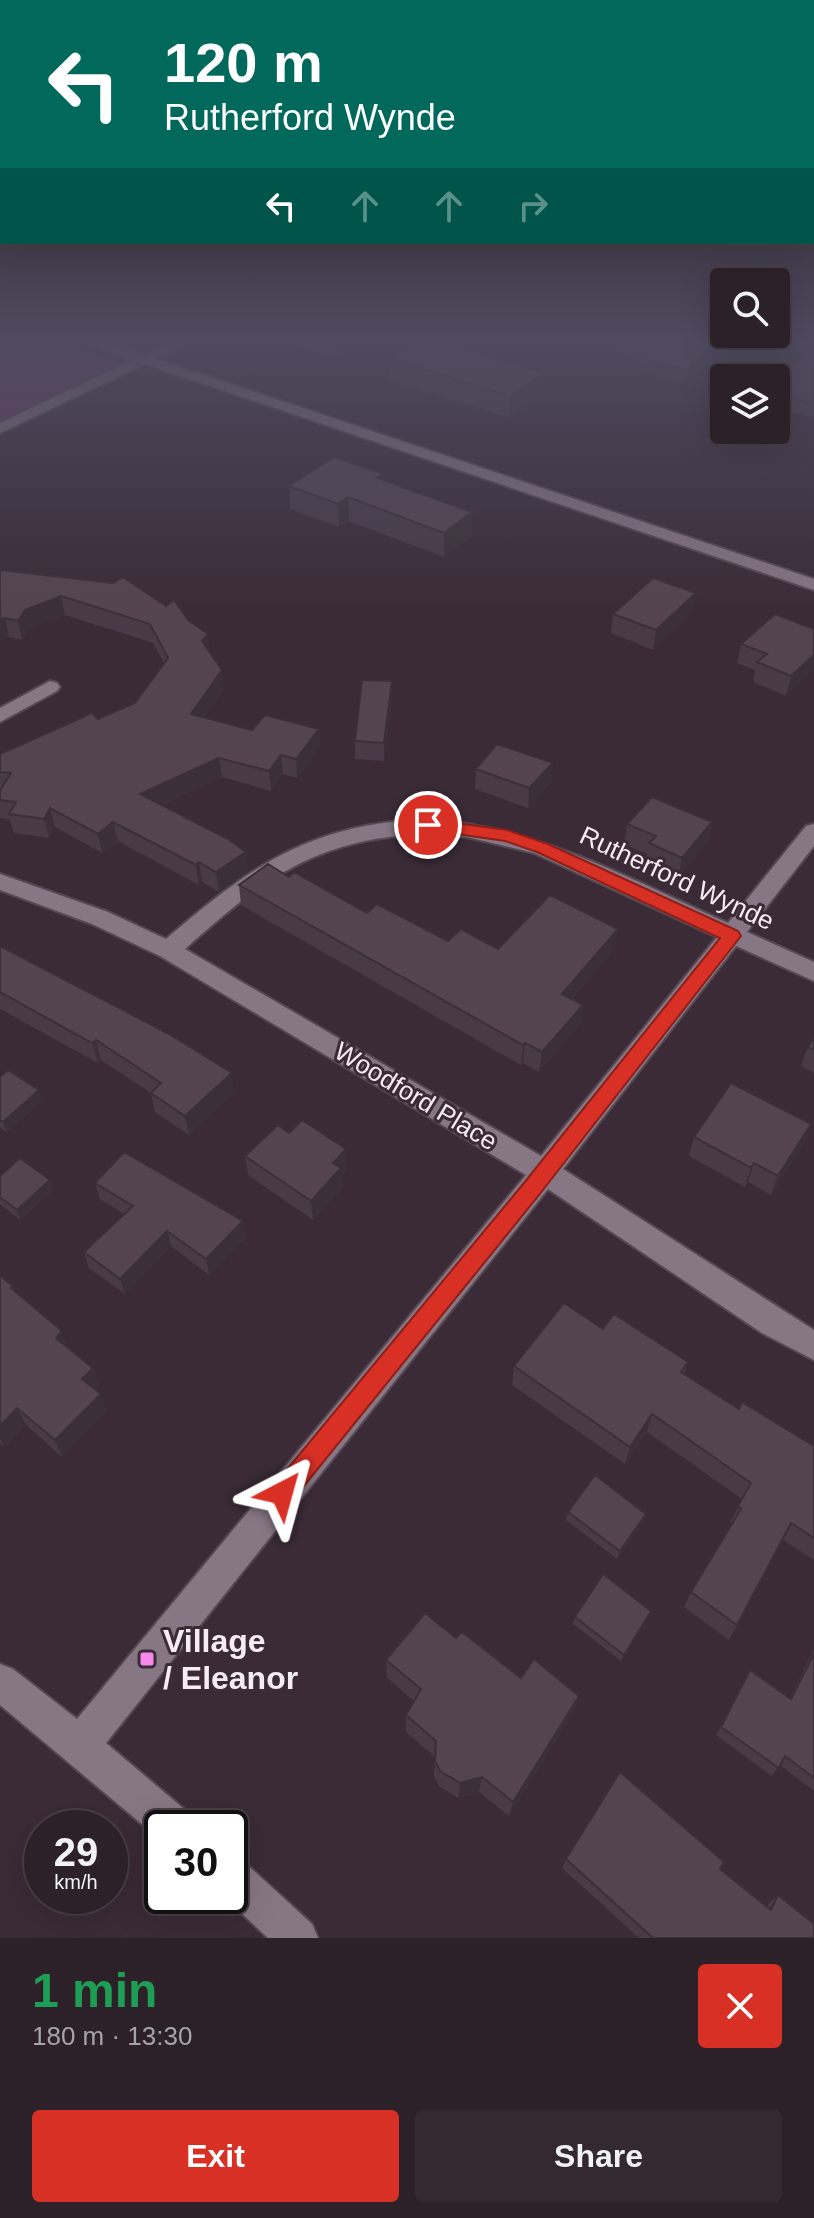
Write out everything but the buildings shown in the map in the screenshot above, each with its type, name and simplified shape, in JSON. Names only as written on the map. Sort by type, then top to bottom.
[{"type":"street","points":[[351,429],[814,585]]},
{"type":"street","points":[[0,716],[50,687]]},
{"type":"street","name":"Rutherford Wynde","points":[[168,950],[226,900],[285,860],[352,834],[395,826],[428,825],[507,836],[542,848],[814,972]]},
{"type":"street","points":[[80,1745],[545,1172],[814,831]]},
{"type":"street","name":"Woodford Place","points":[[0,882],[100,918],[168,950],[545,1172],[773,1323],[814,1346]]},
{"type":"street","points":[[0,1682],[155,1810]]},
{"type":"street","points":[[248,1893],[290,1934]]},
{"type":"place","name":"Village / Eleanor","points":[[147,1659]]},
{"type":"route","points":[[282,1493],[532,1189],[732,936],[578,862],[542,848],[507,836],[461,827],[428,825]]}]
